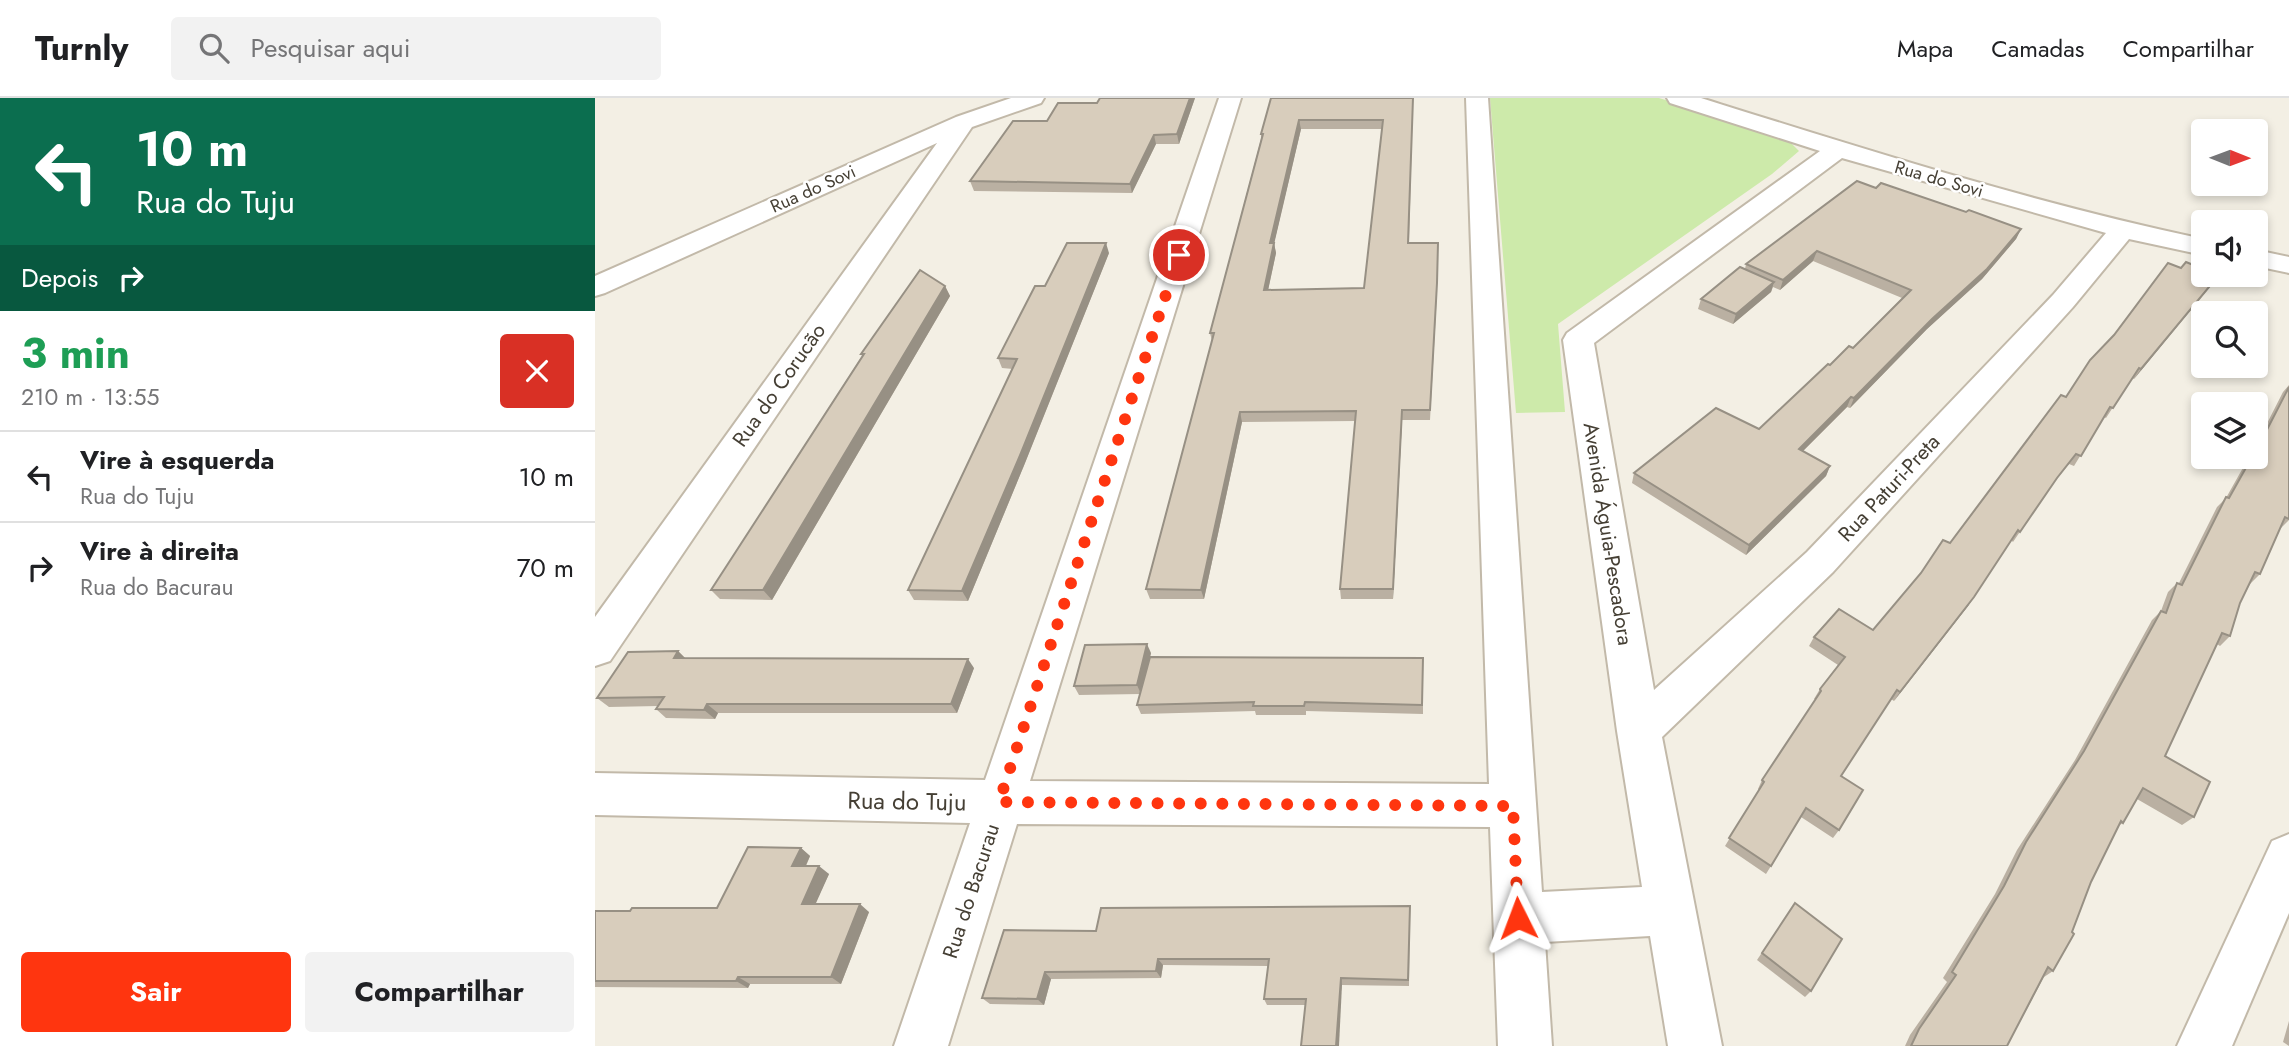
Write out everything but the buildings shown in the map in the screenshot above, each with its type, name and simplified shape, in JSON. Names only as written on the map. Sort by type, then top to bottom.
[{"type":"street","name":"Rua do Sovi","points":[[595,287],[964,122],[1033,98]]},
{"type":"street","name":"Rua do Bacurau","points":[[921,1046],[1230,98]]},
{"type":"street","points":[[1478,98],[1525,1046]]},
{"type":"street","name":"Rua do Sovi","points":[[1678,98],[1838,149],[2123,230],[2191,244]]},
{"type":"street","name":"Rua do Corucão","points":[[595,649],[964,122]]},
{"type":"street","name":"Avenida Águia-Pescadora","points":[[1695,1046],[1639,731],[1578,340],[1838,149]]},
{"type":"street","name":"Rua Paturi-Preta","points":[[1639,731],[1820,562],[2063,302],[2123,230]]},
{"type":"street","points":[[2268,261],[2289,265]]},
{"type":"street","name":"Rua do Tuju","points":[[595,794],[999,802],[1513,806]]},
{"type":"street","points":[[2204,1046],[2289,857]]},
{"type":"street","points":[[1518,918],[1671,910]]},
{"type":"green space","points":[[1490,98],[1659,98],[1766,131],[1790,142],[1799,151],[1772,174],[1558,324],[1565,412],[1516,413]]},
{"type":"route","points":[[1179,255],[999,802],[1513,806],[1518,918]]}]
